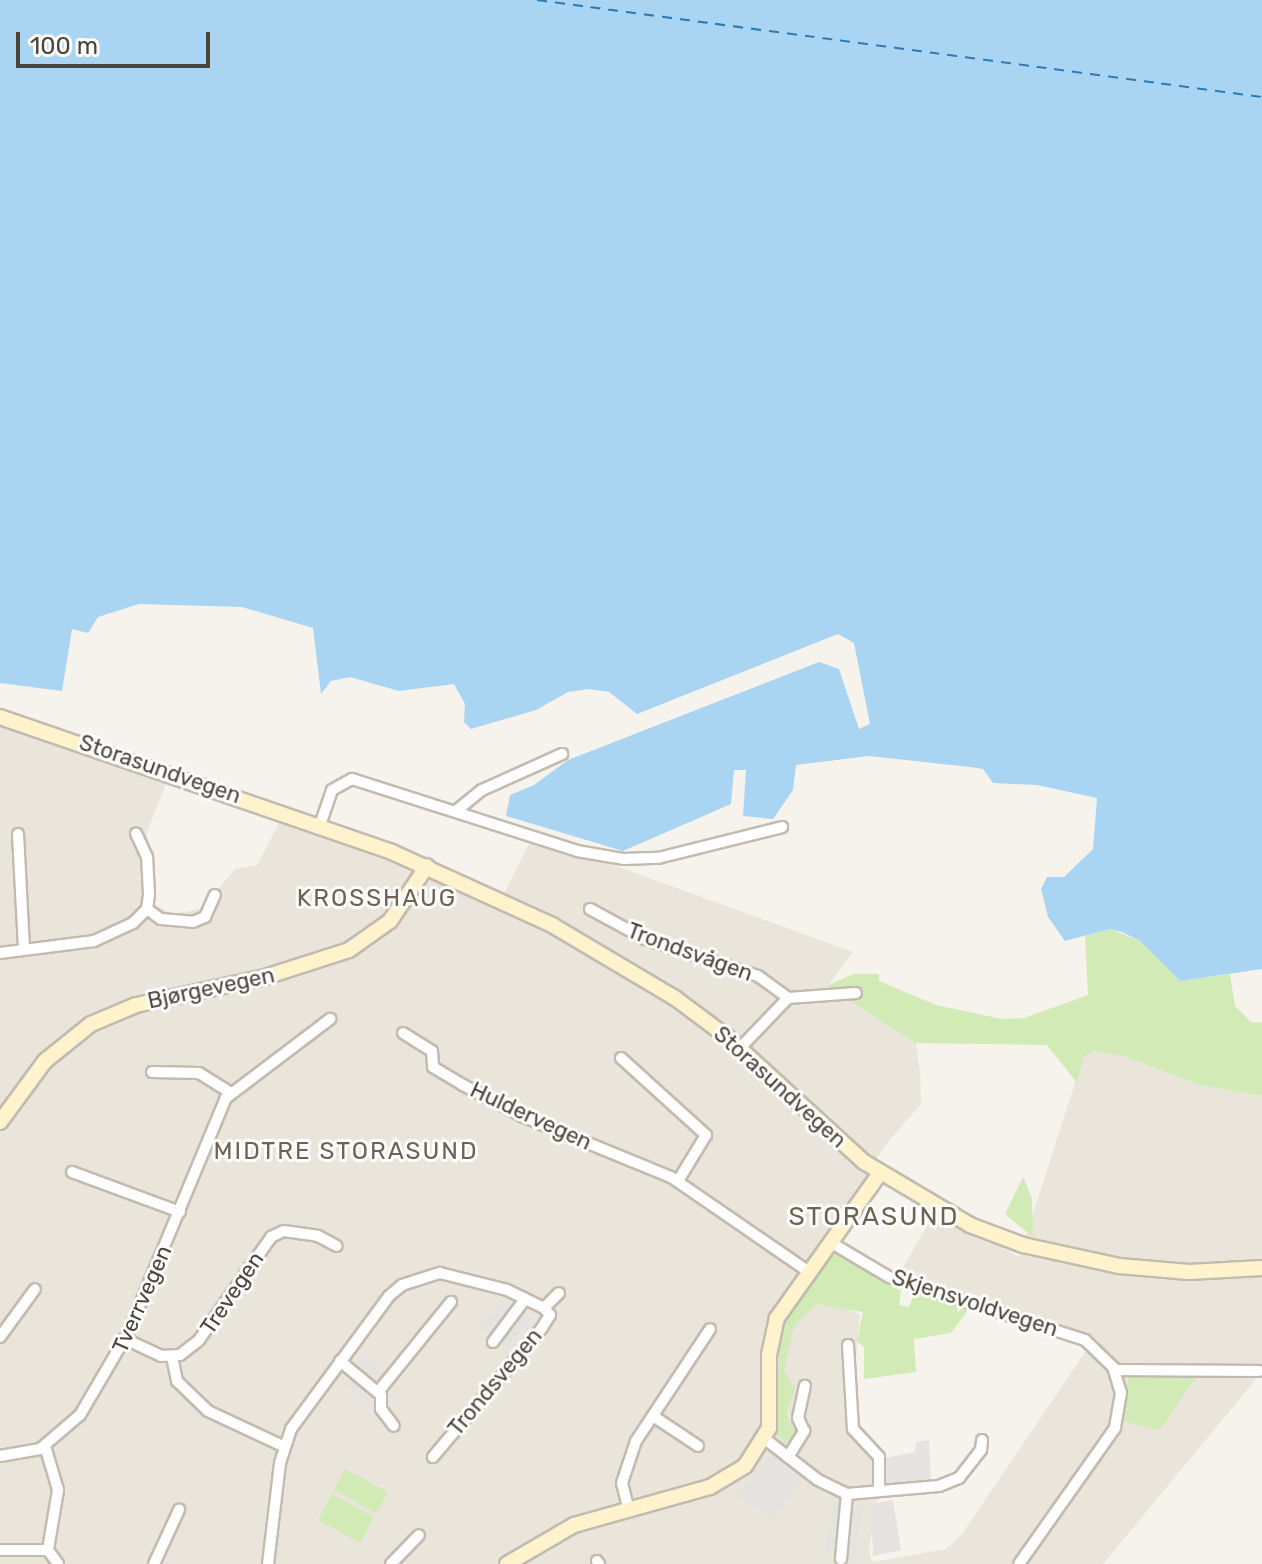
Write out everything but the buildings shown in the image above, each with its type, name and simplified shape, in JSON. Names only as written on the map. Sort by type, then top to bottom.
[{"type":"main road","name":"Storasundvegen","points":[[0,717],[320,825],[427,866],[611,957],[740,1048],[819,1124],[880,1173],[970,1225],[1046,1251],[1171,1271],[1262,1268]]},
{"type":"main road","name":"Bjørgevegen","points":[[1,1117],[45,1061],[91,1024],[136,1005],[277,974],[349,950],[390,921],[427,866]]},
{"type":"main road","points":[[507,1564],[555,1534],[628,1507],[725,1481],[745,1466],[765,1439],[772,1405],[772,1336],[786,1301],[880,1173]]},
{"type":"street","points":[[456,811],[482,790],[562,754]]},
{"type":"street","points":[[320,825],[332,790],[352,779],[577,851],[638,860],[782,827]]},
{"type":"street","points":[[0,953],[94,941],[133,923],[147,909],[150,875],[136,833]]},
{"type":"street","points":[[18,834],[24,949]]},
{"type":"street","points":[[147,909],[161,919],[193,922],[205,917],[215,895]]},
{"type":"street","name":"Trondsvågen","points":[[590,909],[645,939],[758,976],[788,998]]},
{"type":"street","points":[[740,1048],[788,998],[856,993]]},
{"type":"street","points":[[152,1072],[199,1073],[229,1092],[330,1019]]},
{"type":"street","name":"Huldervegen","points":[[403,1033],[432,1051],[433,1067],[492,1102],[678,1181],[808,1271]]},
{"type":"street","points":[[621,1058],[706,1135],[678,1181]]},
{"type":"street","name":"Tverrvegen","points":[[45,1446],[93,1398],[125,1339],[229,1092]]},
{"type":"street","points":[[72,1172],[180,1212]]},
{"type":"street","name":"Trevegen","points":[[172,1357],[199,1340],[271,1237],[284,1231],[318,1236],[337,1246]]},
{"type":"street","name":"Skjensvoldvegen","points":[[830,1242],[889,1277],[1085,1340],[1115,1370]]},
{"type":"street","name":"Trondsvegen","points":[[268,1564],[285,1447],[301,1412],[389,1296],[426,1275],[470,1278],[544,1308],[550,1315],[542,1328],[433,1457]]},
{"type":"street","points":[[0,1337],[35,1289]]},
{"type":"street","name":"Trondsvegen","points":[[544,1308],[559,1293]]},
{"type":"street","name":"Trondsvegen","points":[[493,1342],[525,1299]]},
{"type":"street","points":[[378,1392],[451,1302]]},
{"type":"street","points":[[628,1507],[622,1483],[626,1464],[653,1416],[710,1329]]},
{"type":"street","points":[[125,1339],[172,1357],[177,1381],[204,1408],[285,1447]]},
{"type":"street","points":[[848,1345],[853,1429],[879,1457],[879,1491]]},
{"type":"street","points":[[340,1361],[378,1392],[381,1409],[394,1426]]},
{"type":"street","points":[[1019,1564],[1115,1428],[1121,1393],[1115,1370],[1259,1371]]},
{"type":"street","points":[[788,1457],[804,1431],[798,1418],[805,1386]]},
{"type":"street","points":[[653,1416],[698,1446]]},
{"type":"street","points":[[765,1439],[847,1494],[939,1486],[959,1478],[982,1440]]},
{"type":"street","points":[[0,1456],[45,1446],[58,1490],[48,1550],[58,1564]]},
{"type":"street","points":[[841,1559],[847,1494]]},
{"type":"street","points":[[154,1564],[179,1510]]},
{"type":"street","points":[[391,1564],[419,1535]]},
{"type":"street","points":[[0,1550],[48,1550]]},
{"type":"shaded area","points":[[0,715],[169,776],[147,832],[151,903],[172,914],[201,909],[235,869],[257,865],[284,814],[500,902],[533,836],[853,952],[828,986],[916,1043],[921,1104],[883,1148],[872,1166],[878,1177],[802,1282],[860,1315],[852,1404],[873,1465],[877,1499],[869,1550],[872,1562],[946,1549],[962,1534],[1088,1348],[1070,1330],[899,1274],[936,1210],[1019,1257],[1083,1058],[1093,1051],[1123,1056],[1200,1085],[1262,1096],[1262,1372],[1103,1564],[0,1564]]},
{"type":"shaded area","points":[[501,1302],[510,1309],[515,1304],[532,1318],[507,1349],[481,1328]]},
{"type":"shaded area","points":[[364,1357],[389,1379],[370,1405],[344,1384]]},
{"type":"shaded area","points":[[929,1440],[931,1482],[882,1484],[886,1458],[915,1452],[916,1442]]},
{"type":"shaded area","points":[[770,1453],[803,1475],[776,1518],[736,1497]]},
{"type":"shaded area","points":[[893,1500],[901,1550],[873,1556],[871,1504]]},
{"type":"shaded area","points":[[834,1501],[863,1506],[855,1562],[824,1555]]},
{"type":"green space","points":[[1110,929],[1140,941],[1180,981],[1230,974],[1235,1006],[1252,1023],[1262,1022],[1262,1096],[1200,1085],[1123,1056],[1093,1051],[1083,1058],[1077,1083],[1047,1045],[916,1043],[827,986],[853,974],[879,974],[879,981],[936,1005],[1002,1019],[1024,1018],[1088,995],[1085,936]]},
{"type":"green space","points":[[1023,1177],[1032,1198],[1033,1237],[1005,1214]]},
{"type":"green space","points":[[837,1254],[901,1290],[899,1305],[909,1307],[915,1291],[970,1307],[951,1333],[914,1339],[916,1372],[864,1379],[864,1347],[857,1341],[863,1312],[817,1304],[794,1327],[784,1370],[795,1389],[786,1413],[797,1435],[785,1443],[776,1433],[780,1325],[824,1262]]},
{"type":"green space","points":[[1129,1374],[1198,1374],[1160,1430],[1123,1421]]},
{"type":"green space","points":[[345,1469],[388,1492],[376,1513],[334,1490]]},
{"type":"green space","points":[[332,1494],[374,1517],[360,1543],[318,1520]]},
{"type":"water","points":[[0,0],[1262,0],[1262,969],[1180,981],[1140,941],[1122,932],[1110,929],[1065,941],[1048,917],[1041,889],[1047,877],[1064,877],[1093,849],[1097,798],[1037,785],[993,783],[983,769],[869,756],[796,765],[793,790],[773,819],[743,816],[746,770],[734,770],[731,804],[623,851],[506,816],[510,795],[534,785],[568,760],[819,662],[839,669],[859,729],[870,724],[854,643],[838,634],[637,714],[609,692],[589,689],[568,692],[536,710],[471,729],[464,722],[465,704],[454,684],[399,691],[350,677],[331,681],[321,694],[313,628],[242,607],[139,604],[98,617],[88,633],[72,629],[62,691],[0,683]]},
{"type":"ferry route","points":[[537,0],[1262,97]]},
{"type":"district","name":"KROSSHAUG","points":[[377,899]]},
{"type":"district","name":"MIDTRE STORASUND","points":[[346,1152]]},
{"type":"district","name":"STORASUND","points":[[874,1217]]}]
